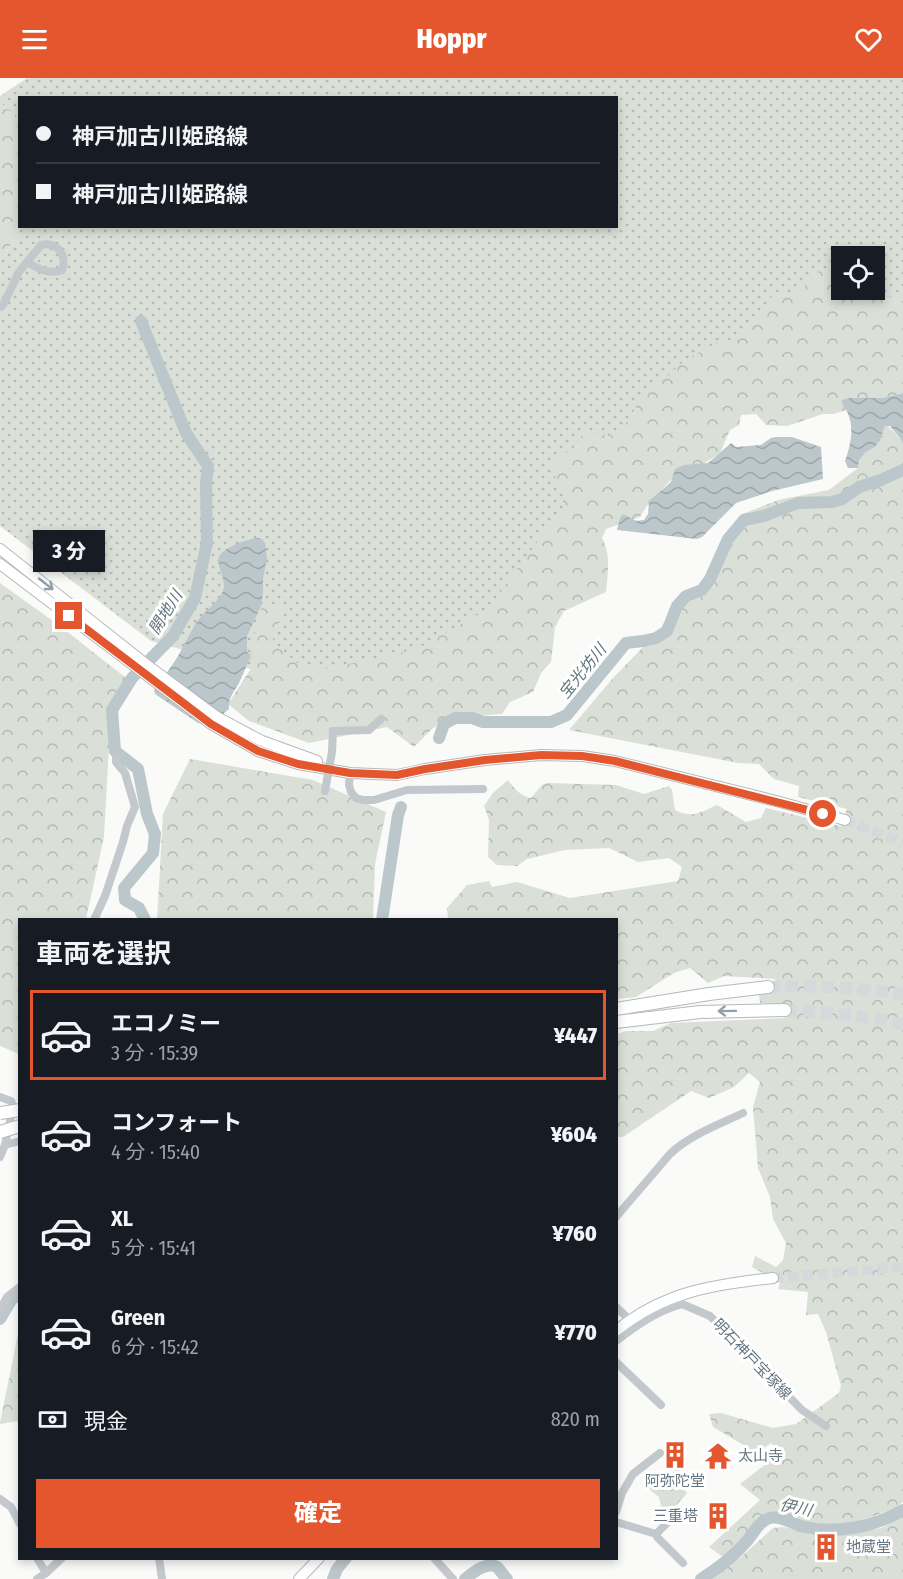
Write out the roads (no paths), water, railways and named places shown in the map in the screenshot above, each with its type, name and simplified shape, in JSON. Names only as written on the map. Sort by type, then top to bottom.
[{"type":"highway","points":[[618,1009],[768,987]]},
{"type":"highway","points":[[618,1022],[700,1012],[785,1010]]},
{"type":"highway","points":[[0,1113],[18,1110]]},
{"type":"highway","points":[[0,1131],[18,1126]]},
{"type":"main road","points":[[0,549],[51,588],[123,652],[211,724],[228,728],[313,760],[352,768],[425,769]]},
{"type":"main road","points":[[0,564],[123,652]]},
{"type":"main road","points":[[228,728],[258,751],[298,764],[350,773],[397,775],[485,760],[541,755],[582,756],[615,761],[845,820]]},
{"type":"main road","points":[[618,1329],[653,1306],[679,1300],[692,1290],[773,1278]]},
{"type":"main road","points":[[299,1579],[317,1560]]},
{"type":"street","points":[[0,307],[27,262]]},
{"type":"street","points":[[325,791],[333,732],[369,730],[381,719]]},
{"type":"street","points":[[95,918],[105,896],[135,807],[125,773],[116,762],[116,757]]},
{"type":"street","points":[[350,773],[351,792],[363,800],[374,800],[407,790],[483,789]]},
{"type":"street","points":[[0,1097],[11,1101],[14,1107],[0,1157]]},
{"type":"street","points":[[618,1215],[680,1145],[743,1113]]},
{"type":"street","points":[[5,1145],[18,1142]]},
{"type":"street","points":[[0,1310],[7,1297],[18,1289]]},
{"type":"street","points":[[618,1339],[653,1316],[674,1306],[679,1300]]},
{"type":"street","name":"明石神戸宝塚線","points":[[679,1300],[710,1316],[802,1410],[826,1426]]},
{"type":"street","points":[[618,1309],[630,1320]]},
{"type":"street","points":[[618,1364],[662,1405]]},
{"type":"street","points":[[618,1506],[622,1493],[633,1474],[660,1453]]},
{"type":"street","points":[[0,1499],[10,1507],[18,1521]]},
{"type":"street","points":[[656,1534],[670,1521]]},
{"type":"street","points":[[618,1523],[656,1534],[683,1563]]},
{"type":"street","points":[[38,1560],[46,1573]]},
{"type":"street","points":[[37,1579],[60,1560]]},
{"type":"street","points":[[159,1560],[162,1579]]},
{"type":"street","points":[[440,1560],[452,1577]]},
{"type":"water","points":[[903,393],[903,444],[890,426],[885,426],[880,441],[859,460],[858,468],[848,468],[845,461],[851,439],[851,424],[842,400],[883,398]]},
{"type":"water","points":[[776,437],[792,437],[821,447],[823,479],[772,491],[736,503],[702,537],[697,539],[617,530],[623,514],[636,521],[644,520],[648,514],[649,501],[671,482],[675,469],[684,465],[708,463],[731,443],[736,447],[761,445]]},
{"type":"water","points":[[258,538],[265,543],[267,558],[261,606],[247,636],[247,652],[251,656],[230,698],[229,709],[224,713],[224,718],[204,724],[198,723],[155,694],[154,690],[199,619],[221,594],[224,582],[219,563],[220,555],[237,544]]},
{"type":"waterway","name":"開地川","points":[[141,321],[186,433],[208,466],[207,543],[195,598],[173,636],[132,678],[112,710],[115,751],[138,769],[147,814],[155,834],[153,853],[124,888],[125,900],[139,908],[144,918]]},
{"type":"waterway","name":"宝光坊川","points":[[439,738],[444,724],[455,718],[472,718],[483,722],[551,722],[567,715],[626,643],[656,638],[667,631],[677,606],[686,596],[702,590],[710,579],[728,539],[744,520],[764,516],[798,503],[832,502],[842,499],[859,487],[903,470]]},
{"type":"waterway","name":"宝光坊川","points":[[382,918],[401,807]]},
{"type":"waterway","name":"開地川","points":[[0,1319],[12,1299],[18,1296]]},
{"type":"waterway","name":"伊川","points":[[701,1579],[731,1557],[760,1524],[770,1518],[830,1530],[868,1525],[903,1510]]},
{"type":"waterway","name":"宝光坊川","points":[[333,1579],[344,1560]]},
{"type":"waterway","name":"伊川","points":[[465,1579],[480,1568],[488,1566],[497,1567],[507,1579]]},
{"type":"tunnel","points":[[845,820],[903,844]]},
{"type":"tunnel","points":[[768,987],[836,987],[903,995]]},
{"type":"tunnel","points":[[785,1010],[844,1015],[903,1024]]},
{"type":"tunnel","points":[[773,1278],[903,1267]]},
{"type":"place","name":"阿弥陀堂","points":[[675,1455]]},
{"type":"place","name":"太山寺","points":[[718,1456]]},
{"type":"place","name":"三重塔","points":[[718,1516]]},
{"type":"place","name":"地蔵堂","points":[[826,1547]]}]
